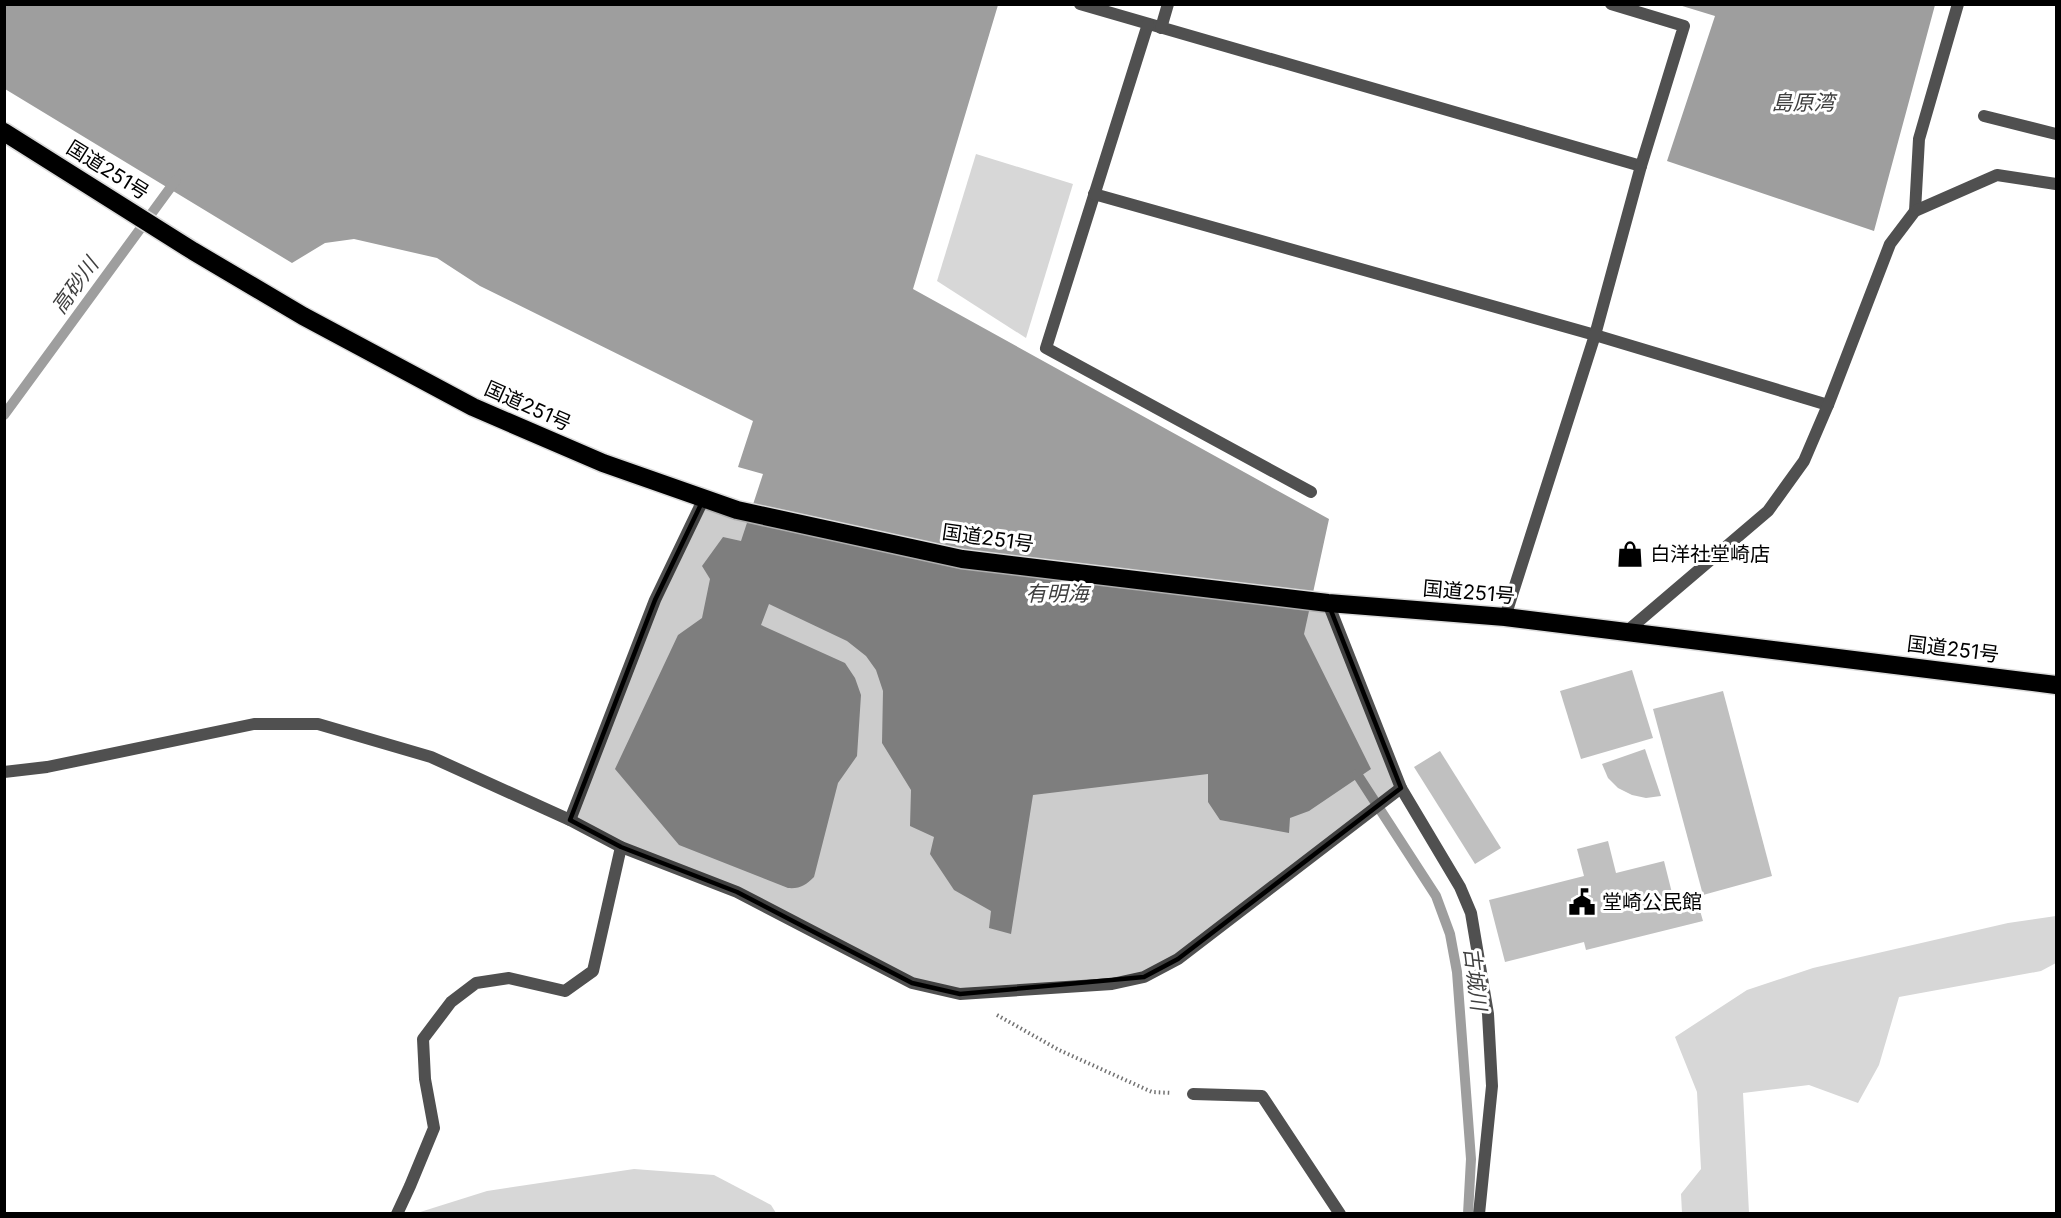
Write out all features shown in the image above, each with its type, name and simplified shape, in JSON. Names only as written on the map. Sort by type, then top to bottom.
[{"type":"highway","name":"国道251号","points":[[4,132],[193,251],[303,316],[473,407],[603,463],[738,510],[962,559],[1274,597],[1504,617],[2056,685]]},
{"type":"street","points":[[1080,4],[1641,166]]},
{"type":"street","points":[[1161,28],[1168,4]]},
{"type":"street","points":[[1504,617],[1595,335],[1641,166],[1684,26],[1611,4]]},
{"type":"street","points":[[1915,211],[1919,139],[1958,4]]},
{"type":"street","points":[[1148,24],[1046,348],[1311,492]]},
{"type":"street","points":[[1984,116],[2056,134]]},
{"type":"street","points":[[1626,632],[1768,511],[1804,461],[1890,244],[1915,211],[1997,175],[2056,184]]},
{"type":"street","points":[[1094,194],[1595,335],[1828,405]]},
{"type":"street","points":[[570,820],[655,600],[704,498]]},
{"type":"street","points":[[1322,602],[1397,791],[1460,887],[1471,913],[1488,1014],[1492,1086],[1479,1214]]},
{"type":"street","points":[[4,772],[47,767],[254,724],[318,724],[431,758],[570,820],[621,846],[737,892],[912,983],[960,994],[1112,984],[1144,977],[1178,959],[1397,791]]},
{"type":"street","points":[[397,1214],[434,1128],[425,1079],[423,1039],[451,1002],[476,983],[509,978],[565,991],[593,971],[621,846]]},
{"type":"street","points":[[1193,1094],[1262,1096],[1340,1214]]},
{"type":"path","points":[[960,994],[1059,1050],[1152,1092],[1193,1094]]},
{"type":"highlighted area","points":[[704,498],[737,510],[962,559],[1328,603],[1401,788],[1178,959],[1144,977],[960,994],[912,983],[737,892],[621,847],[570,820],[655,600]]},
{"type":"shaded area","points":[[976,154],[1073,184],[1026,338],[937,281]]},
{"type":"shaded area","points":[[2056,916],[2056,963],[2041,971],[1899,997],[1879,1065],[1858,1103],[1809,1085],[1743,1093],[1749,1213],[1682,1213],[1681,1194],[1701,1169],[1697,1092],[1675,1037],[1747,990],[1813,968],[2008,923]]},
{"type":"shaded area","points":[[634,1169],[714,1175],[771,1205],[776,1213],[417,1213],[487,1191]]},
{"type":"water","name":"有明海","points":[[4,5],[998,5],[913,289],[1329,519],[1304,634],[1371,769],[1309,811],[1290,818],[1289,833],[1220,820],[1208,802],[1208,774],[1033,795],[1011,934],[989,928],[991,911],[954,890],[930,854],[934,837],[910,826],[911,790],[882,743],[883,691],[876,670],[866,656],[847,641],[769,604],[761,625],[845,663],[855,678],[861,695],[857,756],[838,783],[814,877],[802,886],[788,888],[679,845],[615,769],[678,635],[702,618],[710,579],[702,566],[723,537],[741,541],[763,474],[738,467],[753,421],[480,286],[437,258],[354,239],[325,243],[292,263],[5,89]]},
{"type":"water","name":"島原湾","points":[[1679,5],[1935,5],[1874,231],[1667,161],[1715,16]]},
{"type":"building","points":[[1632,670],[1653,738],[1581,759],[1560,691]]},
{"type":"building","points":[[1723,691],[1772,876],[1703,895],[1653,709]]},
{"type":"building","points":[[1645,749],[1661,796],[1646,798],[1632,795],[1618,788],[1608,778],[1602,764]]},
{"type":"building","points":[[1440,751],[1501,848],[1475,864],[1414,767]]},
{"type":"building","name":"堂崎公民館","points":[[1608,841],[1616,873],[1664,861],[1675,905],[1697,900],[1703,921],[1586,950],[1584,942],[1505,962],[1489,900],[1584,876],[1577,849]]},
{"type":"waterway","name":"高砂川","points":[[4,415],[176,180]]},
{"type":"waterway","name":"古城川","points":[[1357,774],[1436,896],[1450,934],[1457,972],[1471,1159],[1468,1214]]},
{"type":"place","name":"白洋社堂崎店","points":[[1630,554]]},
{"type":"place","name":"堂崎公民館","points":[[1582,902]]}]
